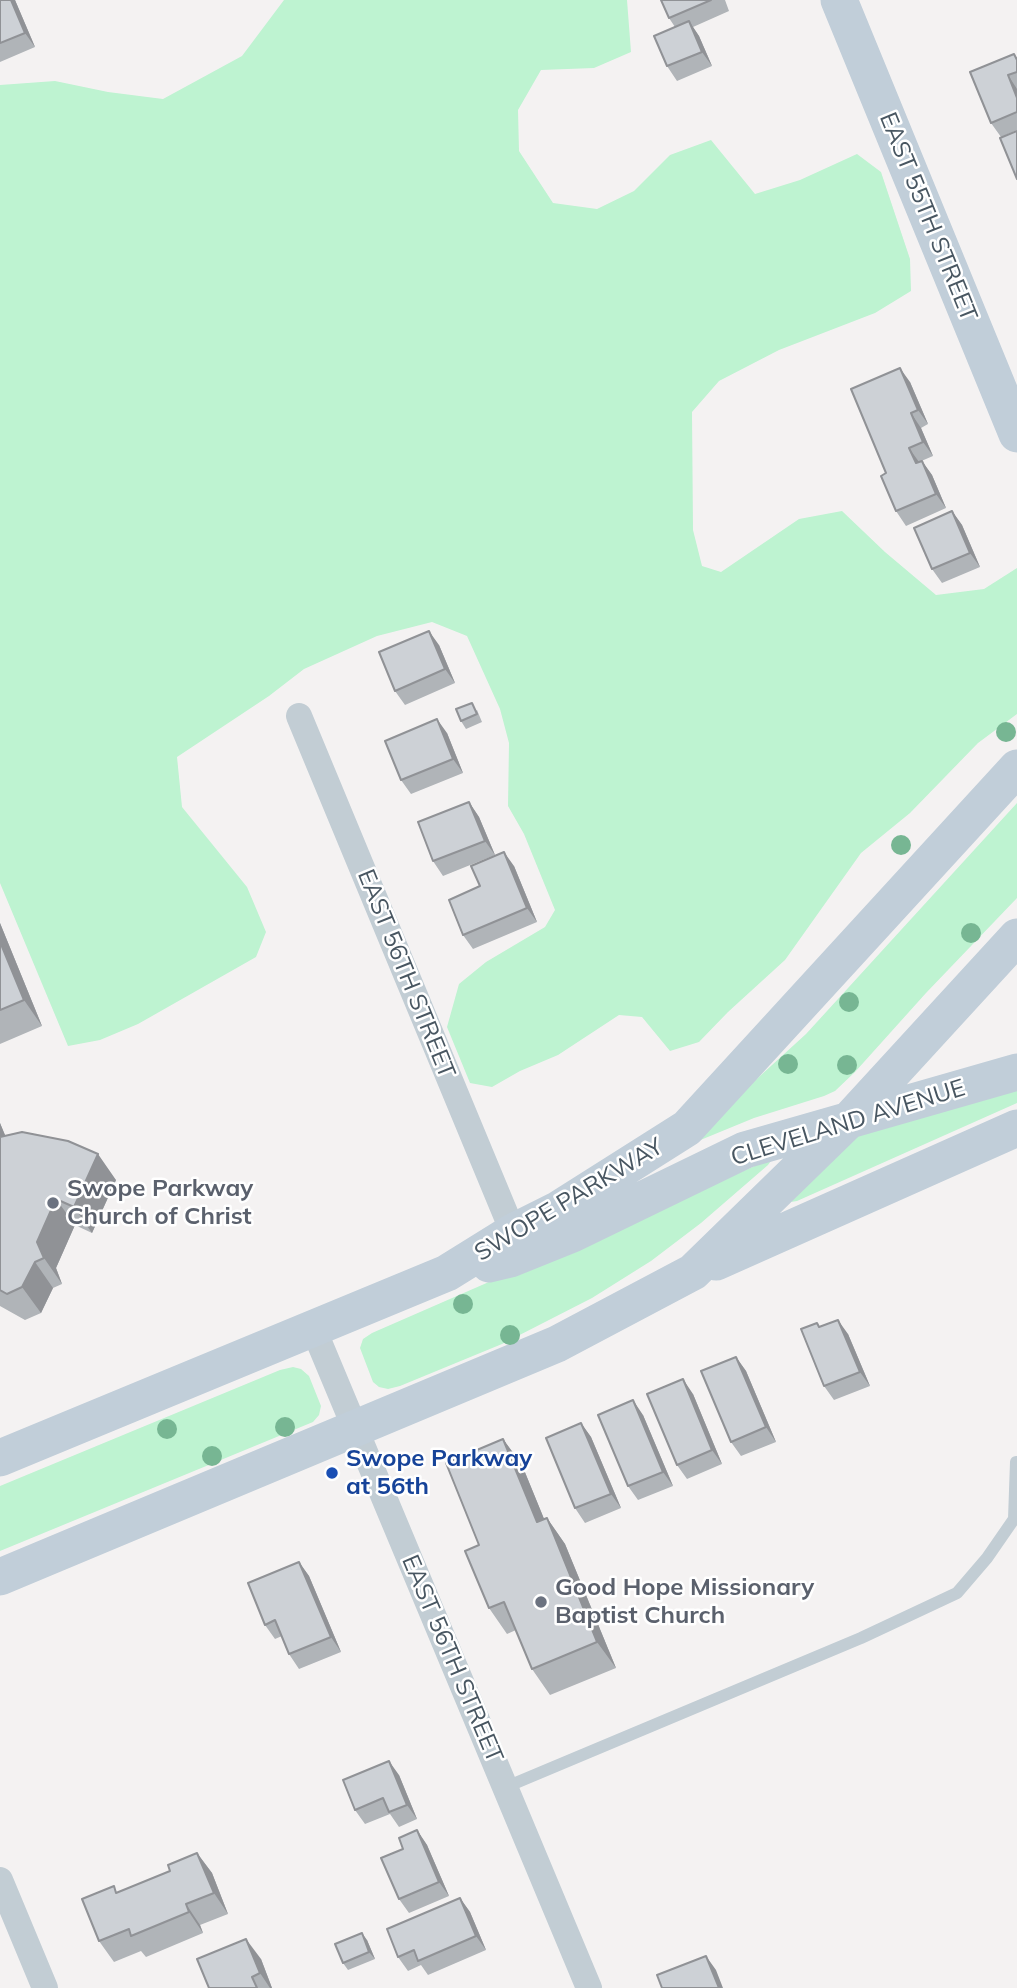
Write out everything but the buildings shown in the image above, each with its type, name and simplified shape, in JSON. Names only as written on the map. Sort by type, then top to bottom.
[{"type":"main road","name":"EAST 55TH STREET","points":[[839,0],[1017,434]]},
{"type":"main road","name":"SWOPE PARKWAY","points":[[0,1458],[447,1273],[513,1231],[559,1209],[687,1128],[1017,768]]},
{"type":"main road","points":[[693,1272],[850,1119],[1017,937]]},
{"type":"main road","name":"CLEVELAND AVENUE","points":[[447,1273],[510,1259],[572,1234],[746,1150],[1017,1072]]},
{"type":"main road","points":[[0,1577],[557,1344],[693,1272],[1017,1128]]},
{"type":"street","name":"EAST 56TH STREET","points":[[299,716],[513,1231]]},
{"type":"street","name":"EAST 56TH STREET","points":[[314,1329],[589,1988]]},
{"type":"street","points":[[0,1880],[45,1988]]},
{"type":"lane","points":[[506,1787],[861,1637],[957,1593],[987,1558],[1014,1519],[1016,1462]]},
{"type":"green space","points":[[284,0],[627,0],[631,52],[594,68],[541,70],[518,110],[519,151],[553,203],[597,209],[634,191],[670,155],[711,140],[755,194],[800,180],[857,154],[881,172],[910,259],[911,291],[875,313],[779,350],[719,381],[692,412],[693,530],[702,566],[721,572],[799,519],[842,511],[936,595],[984,589],[1017,568],[1017,714],[978,743],[910,813],[861,853],[785,960],[699,1042],[670,1051],[642,1017],[619,1015],[558,1055],[520,1071],[492,1087],[470,1083],[447,1027],[459,984],[486,962],[545,927],[555,910],[524,834],[508,806],[509,743],[500,709],[467,636],[432,622],[377,636],[304,669],[269,696],[177,757],[182,807],[247,887],[266,932],[256,957],[138,1024],[100,1040],[68,1046],[0,883],[0,85],[55,81],[108,92],[163,99],[242,56]]},
{"type":"green space","points":[[1017,803],[1017,898],[855,1072],[835,1091],[824,1096],[754,1118],[681,1148],[806,1034]]},
{"type":"green space","points":[[1017,1089],[1017,1103],[791,1202],[853,1135]]},
{"type":"green space","points":[[773,1158],[701,1223],[651,1261],[592,1298],[502,1344],[400,1386],[388,1389],[373,1382],[360,1348],[363,1339],[372,1333]]},
{"type":"green space","points":[[293,1367],[301,1369],[309,1376],[321,1406],[319,1415],[313,1422],[0,1551],[0,1486],[280,1370]]},
{"type":"place","name":"Swope Parkway Church of Christ","points":[[53,1203]]},
{"type":"place","name":"Swope Parkway at 56th","points":[[332,1473]]},
{"type":"place","name":"Good Hope Missionary Baptist Church","points":[[541,1602]]}]
